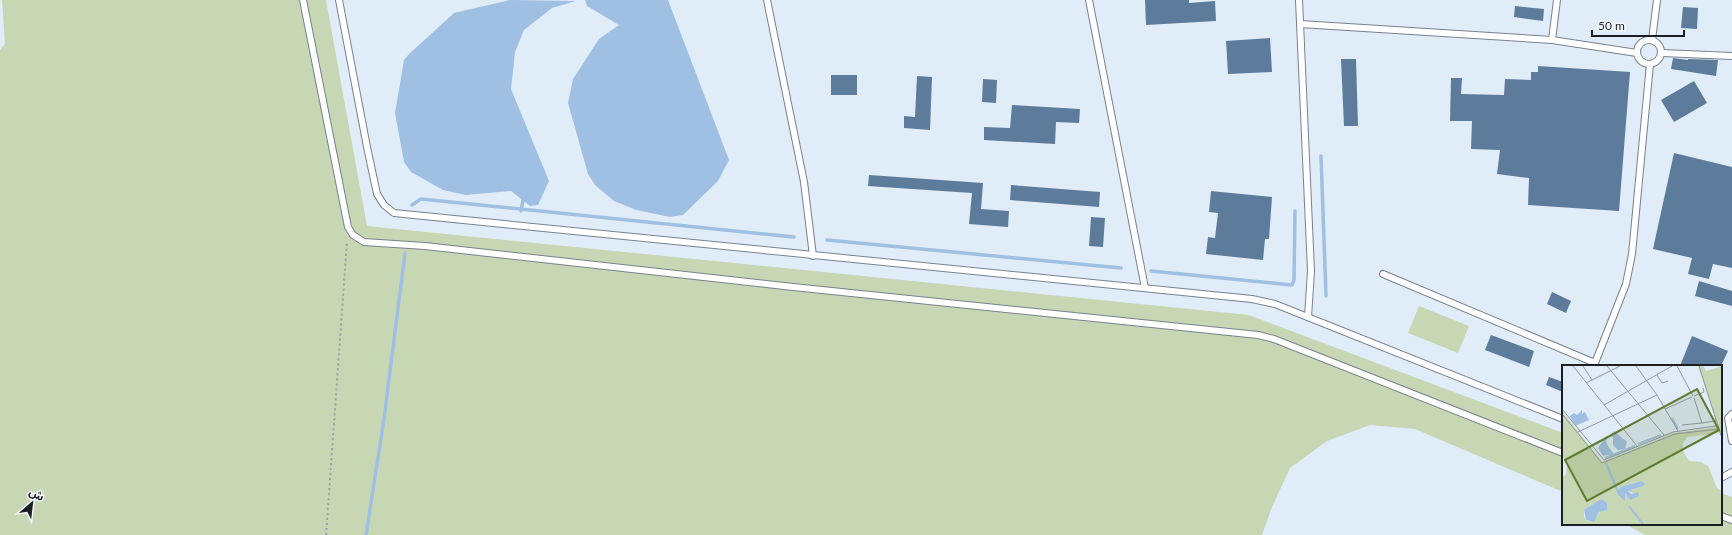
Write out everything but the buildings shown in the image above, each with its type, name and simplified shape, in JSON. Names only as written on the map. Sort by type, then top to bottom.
[{"type":"lane","points":[[303,0],[348,227],[353,235],[364,242],[425,246],[793,287],[1258,335],[1274,339],[1562,453]]},
{"type":"lane","points":[[339,0],[377,194],[384,205],[394,213],[1252,299],[1274,304],[1308,317],[1562,419]]},
{"type":"lane","points":[[767,0],[804,182],[813,256]]},
{"type":"lane","points":[[1089,0],[1145,288]]},
{"type":"lane","points":[[1299,0],[1311,271],[1308,317]]},
{"type":"lane","points":[[1552,40],[1556,0]]},
{"type":"lane","points":[[1652,40],[1657,0]]},
{"type":"lane","points":[[1300,24],[1552,40],[1637,52]]},
{"type":"lane","points":[[1645,40],[1652,40],[1659,44],[1662,53],[1658,61],[1650,64],[1644,63],[1639,59],[1637,52],[1639,45],[1645,40]]},
{"type":"lane","points":[[1662,53],[1732,56]]},
{"type":"lane","points":[[1595,363],[1626,284],[1632,254],[1650,64]]},
{"type":"lane","points":[[1382,274],[1600,365]]},
{"type":"lane","points":[[1730,416],[1732,441]]},
{"type":"lane","points":[[1722,477],[1732,472]]},
{"type":"lane","points":[[1722,516],[1732,520]]},
{"type":"path","points":[[326,535],[348,227]]},
{"type":"green space","points":[[2,0],[326,0],[367,226],[1249,315],[1562,433],[1562,492],[1415,429],[1370,425],[1327,441],[1290,468],[1272,507],[1262,535],[0,535],[0,50],[5,44]]},
{"type":"green space","points":[[1419,306],[1469,326],[1458,353],[1408,333]]},
{"type":"green space","points":[[1722,493],[1732,497],[1732,535],[1645,535],[1627,525],[1722,525]]},
{"type":"water","points":[[510,0],[576,1],[552,8],[524,30],[515,52],[511,89],[549,181],[538,205],[530,206],[511,191],[466,195],[443,190],[411,172],[404,162],[395,113],[404,60],[409,54],[454,13]]},
{"type":"water","points":[[585,0],[668,0],[729,160],[718,181],[683,215],[670,217],[636,210],[614,201],[595,185],[588,174],[568,103],[573,79],[599,39],[619,25],[587,6]]},
{"type":"waterway","points":[[1321,156],[1326,296]]},
{"type":"waterway","points":[[412,205],[421,199],[794,237]]},
{"type":"waterway","points":[[521,211],[523,200]]},
{"type":"waterway","points":[[1151,271],[1292,285],[1294,280],[1295,211]]},
{"type":"waterway","points":[[827,240],[1121,268]]},
{"type":"waterway","points":[[366,535],[384,419],[405,253]]}]
